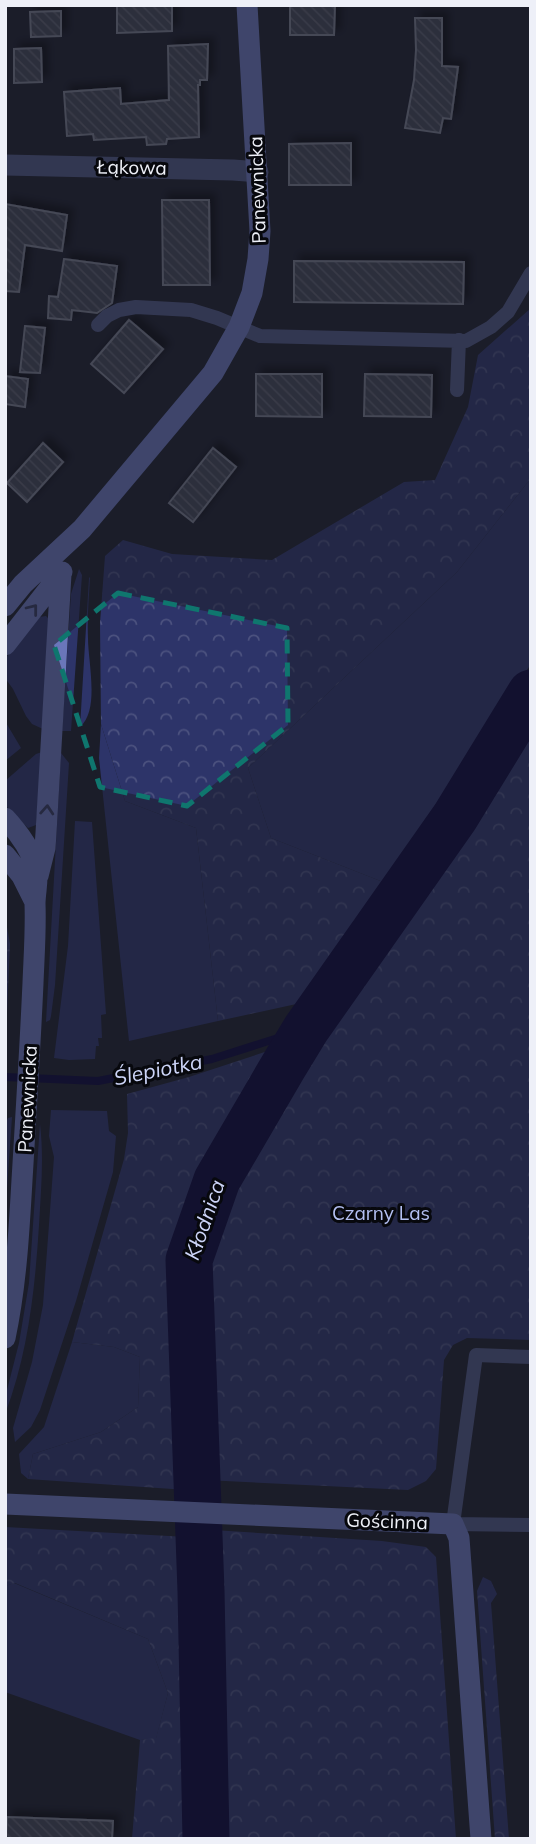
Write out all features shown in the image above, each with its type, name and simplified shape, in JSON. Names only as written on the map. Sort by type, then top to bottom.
[{"type":"street","name":"Panewnicka","points":[[5,606],[23,584],[82,529],[213,373],[239,327],[252,293],[260,231],[247,5]]},
{"type":"street","name":"Łąkowa","points":[[5,166],[258,172]]},
{"type":"street","name":"Panewnicka","points":[[5,645],[61,574],[82,529]]},
{"type":"street","points":[[37,878],[45,848],[61,574]]},
{"type":"street","points":[[5,597],[23,584]]},
{"type":"street","name":"Panewnicka","points":[[5,818],[30,852],[37,878],[15,1280],[5,1338]]},
{"type":"street","name":"Panewnicka","points":[[5,855],[22,876],[35,902]]},
{"type":"street","name":"Gościnna","points":[[5,1504],[453,1524],[459,1538],[481,1839]]},
{"type":"lane","points":[[98,325],[119,310],[135,307],[191,310],[260,336],[466,341],[491,327],[508,312],[531,273]]},
{"type":"lane","points":[[457,390],[459,340]]},
{"type":"lane","points":[[531,1357],[476,1354],[453,1524],[531,1525]]},
{"type":"highlighted area","points":[[118,593],[287,628],[288,725],[187,806],[100,787],[54,645]]},
{"type":"green space","points":[[531,308],[531,478],[457,572],[248,768],[271,838],[383,882],[310,1001],[218,1021],[196,828],[125,801],[101,724],[100,623],[105,556],[123,540],[172,554],[272,560],[404,482],[435,480],[468,407],[478,355]]},
{"type":"green space","points":[[531,478],[531,664],[383,882],[271,838],[248,768],[457,572]]},
{"type":"green space","points":[[79,569],[82,575],[71,731],[62,731],[71,594]]},
{"type":"green space","points":[[89,578],[88,630],[92,685],[90,709],[80,727]]},
{"type":"green space","points":[[46,616],[49,619],[43,729],[32,724],[26,716],[5,678],[5,659],[36,620]]},
{"type":"green space","name":"Czarny Las","points":[[531,707],[531,1340],[467,1338],[453,1345],[444,1360],[436,1469],[426,1481],[408,1490],[205,1480],[198,1262],[225,1183],[314,1033],[450,838]]},
{"type":"green space","points":[[5,721],[21,748],[5,761]]},
{"type":"green space","points":[[101,724],[125,801],[196,828],[218,1021],[129,1041],[99,758]]},
{"type":"green space","points":[[42,752],[36,825],[28,828],[5,805],[5,781],[36,754]]},
{"type":"green space","points":[[61,753],[69,763],[55,985],[51,1016],[46,1022]]},
{"type":"green space","points":[[75,821],[92,822],[106,1014],[101,1015],[102,1038],[98,1038],[99,1046],[96,1046],[95,1059],[69,1060],[54,1058],[68,946]]},
{"type":"green space","points":[[5,916],[10,944],[5,1060]]},
{"type":"green space","points":[[286,1045],[206,1180],[178,1278],[187,1490],[28,1479],[33,1454],[101,1432],[138,1407],[140,1357],[114,1347],[72,1342],[124,1159],[128,1133],[127,1094]]},
{"type":"green space","points":[[51,1110],[107,1111],[109,1131],[116,1136],[113,1172],[76,1301],[40,1410],[31,1427],[15,1442],[13,1428],[32,1362],[43,1305],[54,1157],[49,1136]]},
{"type":"green space","points":[[12,1117],[5,1217],[5,1125],[8,1118]]},
{"type":"green space","points":[[40,1124],[41,1187],[33,1297],[25,1345],[5,1414],[5,1398],[19,1343],[29,1283]]},
{"type":"green space","points":[[72,1342],[114,1347],[140,1357],[138,1407],[101,1432],[33,1454],[28,1479],[21,1473],[19,1454],[44,1427]]},
{"type":"green space","points":[[5,1527],[187,1537],[193,1839],[132,1839],[140,1740],[156,1738],[168,1693],[148,1639],[15,1583],[5,1586]]},
{"type":"green space","points":[[213,1530],[382,1541],[426,1547],[436,1557],[456,1839],[217,1839]]},
{"type":"green space","points":[[483,1577],[491,1581],[497,1594],[491,1603],[509,1839],[495,1839],[477,1591]]},
{"type":"green space","points":[[14,1583],[148,1639],[168,1693],[156,1739],[140,1740],[5,1692],[5,1586]]},
{"type":"building","points":[[117,5],[172,5],[172,31],[117,33]]},
{"type":"building","points":[[290,5],[335,5],[334,35],[290,35]]},
{"type":"building","points":[[61,11],[61,36],[31,37],[30,12]]},
{"type":"building","points":[[415,18],[442,18],[442,66],[458,67],[451,119],[443,118],[440,133],[405,128],[414,80]]},
{"type":"building","points":[[208,44],[207,80],[200,80],[198,85],[199,137],[167,139],[166,144],[147,145],[146,137],[94,140],[93,134],[67,136],[64,92],[120,88],[121,104],[169,100],[168,46]]},
{"type":"building","points":[[41,48],[42,82],[14,83],[14,49]]},
{"type":"building","points":[[351,143],[351,185],[289,185],[289,144]]},
{"type":"building","points":[[162,200],[209,200],[210,285],[163,285]]},
{"type":"building","points":[[5,204],[67,215],[62,251],[25,245],[19,292],[5,291]]},
{"type":"building","points":[[64,259],[117,266],[112,303],[97,313],[72,310],[71,320],[48,318],[49,296],[58,297]]},
{"type":"building","points":[[294,261],[464,262],[463,304],[294,302]]},
{"type":"building","points":[[129,320],[163,349],[124,393],[91,364]]},
{"type":"building","points":[[25,326],[45,328],[40,373],[20,372]]},
{"type":"building","points":[[256,374],[322,374],[322,417],[256,416]]},
{"type":"building","points":[[365,374],[432,375],[431,417],[364,416]]},
{"type":"building","points":[[5,376],[28,379],[25,407],[5,404]]},
{"type":"building","points":[[43,443],[63,462],[27,502],[7,483]]},
{"type":"building","points":[[213,448],[236,467],[193,522],[169,503]]},
{"type":"building","points":[[7,1817],[113,1821],[112,1839],[6,1839]]},
{"type":"waterway","name":"Kłodnica","points":[[206,1839],[201,1591],[189,1260],[217,1180],[283,1067],[306,1029],[455,817],[531,693]]},
{"type":"waterway","name":"Ślepiotka","points":[[5,1077],[98,1081],[212,1059],[306,1029]]}]
